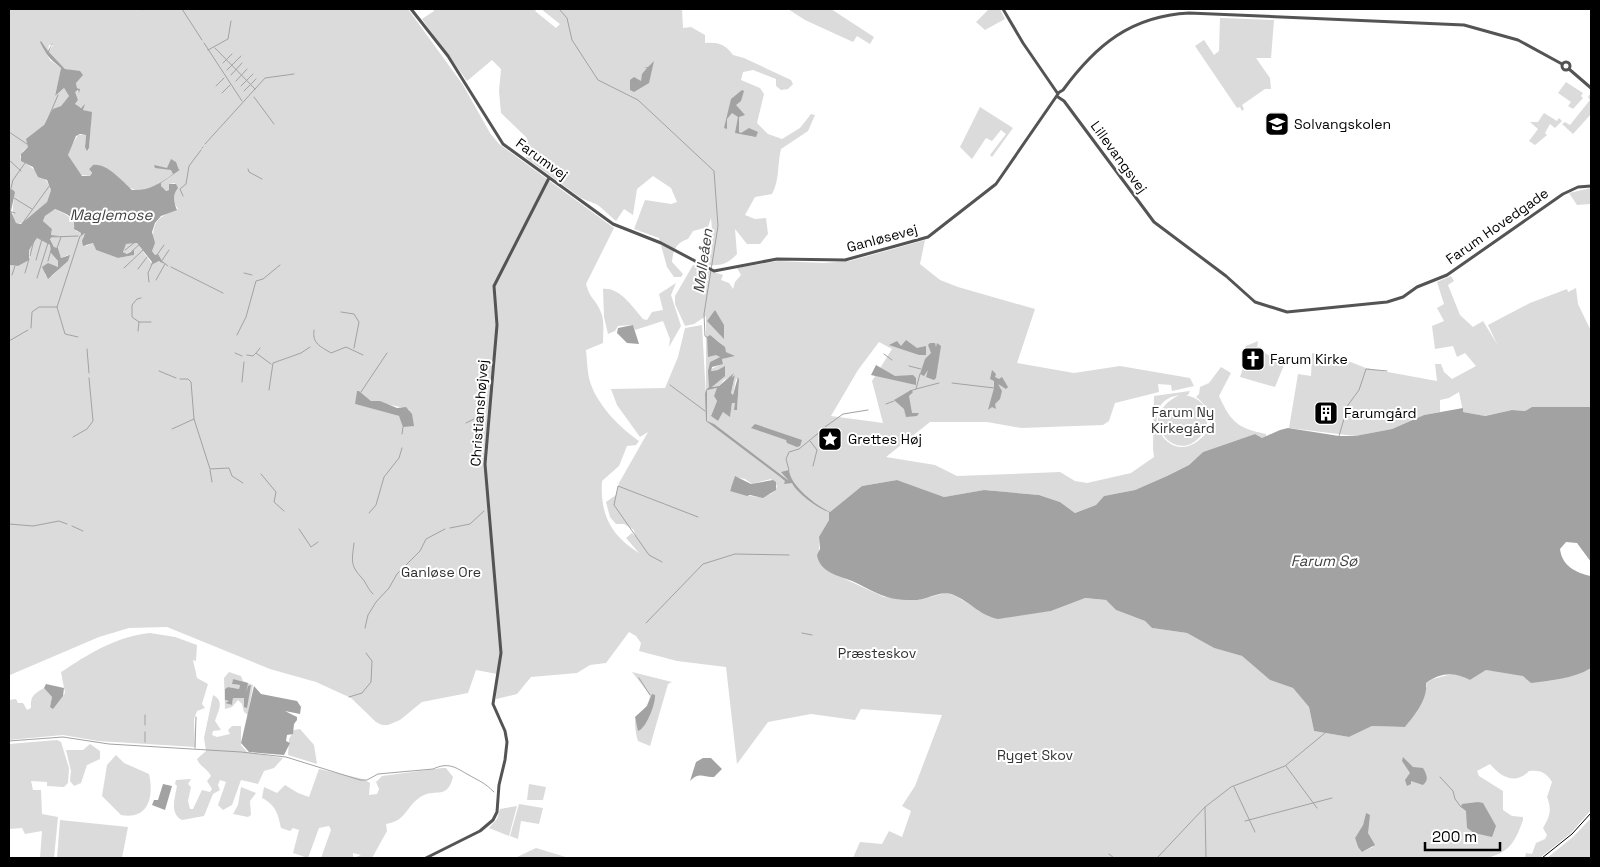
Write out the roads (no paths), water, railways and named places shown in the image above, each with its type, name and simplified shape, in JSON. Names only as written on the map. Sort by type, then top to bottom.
[{"type":"street","name":"Farumvej","points":[[412,9],[448,56],[502,144],[613,224],[661,243],[712,270]]},
{"type":"street","name":"Lillevangsvej","points":[[1003,9],[1020,39],[1058,95],[1064,100],[1154,222],[1226,276],[1245,295]]},
{"type":"street","name":"Ganløsevej","points":[[712,270],[777,260],[823,261],[850,259],[928,237],[996,184],[1058,95],[1092,54],[1121,32],[1159,16],[1189,13],[1464,25],[1518,40],[1562,64],[1564,70],[1569,69],[1591,88]]},
{"type":"street","name":"Christianshøjvej","points":[[426,858],[480,831],[493,820],[497,812],[498,784],[505,760],[507,742],[505,730],[493,704],[501,653],[485,464],[497,325],[494,286],[548,178]]},
{"type":"street","name":"Farum Hovedgade","points":[[1245,295],[1255,302],[1287,312],[1395,300],[1403,297],[1416,287],[1447,275],[1563,194],[1578,187],[1591,186]]},
{"type":"water","name":"Maglemose","points":[[41,41],[48,51],[53,42],[49,52],[65,69],[80,71],[83,75],[76,83],[77,88],[80,89],[79,93],[78,90],[75,92],[78,100],[75,104],[81,108],[85,104],[83,110],[92,112],[89,148],[87,151],[85,147],[86,135],[80,134],[76,136],[68,155],[82,176],[90,176],[92,173],[89,169],[93,165],[98,165],[114,173],[132,190],[138,190],[154,186],[173,174],[171,170],[155,168],[154,165],[167,168],[171,159],[176,162],[179,170],[181,169],[161,183],[161,186],[166,191],[169,190],[169,184],[176,184],[178,188],[174,199],[177,210],[161,216],[155,223],[152,232],[155,243],[152,251],[155,255],[158,254],[164,264],[159,261],[151,265],[152,262],[137,243],[126,244],[123,252],[127,254],[134,250],[134,255],[118,258],[96,250],[93,243],[83,246],[82,241],[85,233],[80,237],[81,233],[74,229],[72,218],[55,209],[45,216],[43,221],[52,229],[51,235],[59,236],[50,239],[54,247],[58,248],[61,258],[70,255],[68,261],[48,279],[42,267],[48,263],[58,267],[58,261],[51,253],[50,245],[37,238],[29,250],[29,260],[18,266],[9,265],[9,192],[12,189],[15,192],[11,211],[16,223],[21,224],[47,202],[51,190],[47,180],[38,177],[33,167],[21,161],[21,154],[28,147],[26,139],[44,125],[53,109],[61,106],[69,96],[64,88],[55,96],[61,68],[49,56]]},
{"type":"water","points":[[654,61],[649,83],[634,92],[630,90],[630,80],[634,77],[641,81],[642,74],[647,68],[644,68]]},
{"type":"water","points":[[742,90],[744,91],[741,101],[736,105],[745,115],[739,117],[739,132],[741,133],[749,128],[758,132],[756,137],[735,133],[738,117],[732,113],[727,119],[727,129],[724,128],[731,99]]},
{"type":"water","points":[[715,310],[724,325],[724,339],[707,321]]},
{"type":"water","points":[[633,325],[639,344],[627,343],[617,333],[618,328]]},
{"type":"water","name":"Farum Sø","points":[[710,335],[725,347],[726,352],[735,356],[722,359],[723,364],[712,367],[711,371],[725,366],[725,376],[712,387],[719,386],[734,373],[731,393],[733,395],[738,377],[739,380],[737,410],[734,410],[735,403],[732,403],[730,417],[723,412],[718,421],[711,416],[717,401],[714,396],[717,388],[707,390],[707,421],[714,424],[789,481],[781,472],[789,470],[790,476],[798,488],[817,505],[830,512],[862,486],[897,480],[944,497],[984,490],[1039,495],[1060,502],[1075,513],[1096,505],[1104,496],[1135,490],[1167,476],[1189,465],[1203,452],[1255,434],[1262,438],[1288,428],[1339,436],[1355,436],[1392,429],[1424,415],[1463,408],[1463,412],[1485,416],[1512,410],[1525,411],[1532,407],[1591,407],[1591,562],[1577,543],[1566,542],[1560,549],[1561,555],[1571,568],[1591,576],[1591,668],[1570,677],[1531,683],[1523,676],[1486,670],[1470,680],[1459,676],[1443,675],[1426,683],[1423,701],[1405,727],[1372,726],[1349,737],[1314,731],[1309,707],[1293,688],[1270,680],[1242,656],[1214,648],[1187,633],[1152,628],[1145,621],[1116,610],[1106,600],[1085,598],[1051,611],[998,619],[985,615],[957,596],[947,593],[917,600],[889,598],[826,570],[817,555],[820,549],[819,537],[829,520],[829,512],[808,500],[792,483],[784,484],[785,481],[779,476],[706,421],[705,394],[706,390],[709,387],[708,371],[710,362],[720,357],[716,355],[708,357],[707,337]]},
{"type":"water","points":[[906,340],[917,348],[926,346],[926,355],[919,355],[889,345],[897,341],[901,346]]},
{"type":"water","points":[[935,343],[936,347],[937,343],[941,346],[936,378],[934,380],[926,377],[928,370],[924,376],[920,374],[925,359],[931,353],[928,345]]},
{"type":"water","points":[[876,365],[895,376],[913,375],[916,378],[916,385],[871,375]]},
{"type":"water","points":[[992,370],[996,374],[995,377],[999,379],[1002,377],[1008,387],[1006,389],[998,384],[1002,391],[1000,399],[995,404],[996,409],[992,407],[988,410],[994,388],[994,381],[990,379]]},
{"type":"water","points":[[911,390],[913,392],[909,396],[912,413],[919,413],[917,416],[906,417],[904,409],[894,400]]},
{"type":"water","points":[[357,391],[371,401],[380,401],[397,408],[406,407],[412,414],[414,426],[403,427],[399,416],[355,404]]},
{"type":"water","points":[[755,424],[802,440],[800,446],[797,447],[787,443],[786,440],[751,428]]},
{"type":"water","points":[[735,476],[751,484],[773,480],[776,482],[776,490],[763,498],[730,491]]},
{"type":"water","points":[[233,679],[248,683],[246,693],[248,686],[251,685],[247,708],[244,707],[244,698],[233,698],[232,705],[225,703],[229,701],[225,700],[225,689],[228,687],[239,689],[240,685],[232,684]]},
{"type":"water","points":[[46,684],[64,688],[63,696],[53,709],[50,707],[52,697],[44,688]]},
{"type":"water","points":[[254,686],[261,694],[297,701],[301,707],[300,714],[285,711],[297,717],[297,720],[294,724],[293,734],[287,735],[286,741],[290,743],[284,755],[249,752],[241,743]]},
{"type":"water","points":[[652,694],[655,695],[655,699],[652,709],[644,726],[638,731],[635,717],[647,706]]},
{"type":"water","points":[[1403,757],[1413,767],[1423,768],[1427,777],[1423,785],[1411,781],[1411,784],[1407,786],[1405,780],[1410,773],[1402,761]]},
{"type":"water","points":[[703,758],[711,758],[722,769],[714,777],[697,776],[690,781],[696,762]]},
{"type":"water","points":[[163,784],[172,786],[165,810],[152,805],[154,800],[158,800]]},
{"type":"water","points":[[1483,803],[1496,826],[1492,837],[1474,833],[1467,828],[1466,811],[1461,807],[1462,804]]},
{"type":"water","points":[[1366,813],[1370,815],[1368,833],[1375,845],[1362,852],[1355,838],[1363,825]]},
{"type":"waterway","points":[[182,9],[202,40]]},
{"type":"waterway","name":"Mølleåen","points":[[559,9],[567,18],[572,40],[598,80],[638,100],[714,171],[718,226],[704,314],[705,336],[708,338]]},
{"type":"waterway","points":[[208,50],[228,39],[231,21]]},
{"type":"waterway","points":[[204,43],[242,101]]},
{"type":"waterway","points":[[215,48],[255,89]]},
{"type":"waterway","points":[[223,63],[232,54]]},
{"type":"waterway","points":[[227,70],[241,56]]},
{"type":"waterway","points":[[231,75],[242,63]]},
{"type":"waterway","points":[[236,81],[247,69]]},
{"type":"waterway","points":[[241,86],[253,74]]},
{"type":"waterway","points":[[205,144],[265,78],[294,74]]},
{"type":"waterway","points":[[216,86],[224,78]]},
{"type":"waterway","points":[[244,91],[256,79]]},
{"type":"waterway","points":[[222,93],[230,85]]},
{"type":"waterway","points":[[47,121],[58,95]]},
{"type":"waterway","points":[[254,97],[274,124]]},
{"type":"waterway","points":[[9,132],[27,144]]},
{"type":"waterway","points":[[183,196],[180,189],[186,184],[189,166],[201,150]]},
{"type":"waterway","points":[[9,160],[21,171]]},
{"type":"waterway","points":[[10,192],[13,180],[25,163]]},
{"type":"waterway","points":[[248,169],[249,172],[262,179]]},
{"type":"waterway","points":[[22,224],[50,185]]},
{"type":"waterway","points":[[14,198],[32,209]]},
{"type":"waterway","points":[[9,211],[15,213]]},
{"type":"waterway","points":[[52,237],[78,236]]},
{"type":"waterway","points":[[31,328],[32,312],[39,307],[57,307],[80,236]]},
{"type":"waterway","points":[[57,248],[61,237]]},
{"type":"waterway","points":[[36,260],[42,239]]},
{"type":"waterway","points":[[30,256],[34,240]]},
{"type":"waterway","points":[[37,278],[48,243]]},
{"type":"waterway","points":[[125,250],[134,243]]},
{"type":"waterway","points":[[132,251],[140,244]]},
{"type":"waterway","points":[[157,255],[164,245]]},
{"type":"waterway","points":[[48,261],[51,250]]},
{"type":"waterway","points":[[124,268],[143,250]]},
{"type":"waterway","points":[[161,262],[169,250]]},
{"type":"waterway","points":[[138,269],[147,257]]},
{"type":"waterway","points":[[25,273],[29,259]]},
{"type":"waterway","points":[[163,262],[168,266]]},
{"type":"waterway","points":[[149,282],[148,273],[152,264]]},
{"type":"waterway","points":[[156,280],[165,264]]},
{"type":"waterway","points":[[237,335],[246,317],[256,281],[263,279],[280,265]]},
{"type":"waterway","points":[[12,275],[15,266]]},
{"type":"waterway","points":[[171,267],[223,293]]},
{"type":"waterway","points":[[244,273],[252,275]]},
{"type":"waterway","points":[[138,331],[139,322],[132,317],[132,305],[137,299],[141,298]]},
{"type":"waterway","points":[[57,307],[65,334],[78,337]]},
{"type":"waterway","points":[[341,312],[354,314],[359,322],[354,348]]},
{"type":"waterway","points":[[139,322],[151,322]]},
{"type":"waterway","points":[[9,341],[28,330]]},
{"type":"waterway","points":[[314,330],[316,342],[331,353],[346,347],[363,355]]},
{"type":"waterway","points":[[269,390],[273,363],[301,353],[310,347]]},
{"type":"waterway","points":[[256,353],[260,348]]},
{"type":"waterway","points":[[87,349],[89,373]]},
{"type":"waterway","points":[[235,353],[242,356]]},
{"type":"waterway","points":[[247,355],[253,356],[256,353],[271,364]]},
{"type":"waterway","points":[[361,392],[387,353]]},
{"type":"waterway","points":[[884,354],[892,360]]},
{"type":"waterway","points":[[242,382],[244,362]]},
{"type":"waterway","points":[[909,366],[921,369]]},
{"type":"waterway","points":[[1339,436],[1348,405],[1359,390],[1366,369],[1387,371]]},
{"type":"waterway","points":[[159,371],[176,378]]},
{"type":"waterway","points":[[910,391],[916,389],[920,374]]},
{"type":"waterway","points":[[73,437],[87,429],[93,421],[89,378]]},
{"type":"waterway","points":[[180,379],[188,379],[191,382],[194,419],[210,469],[229,468],[232,476],[243,483]]},
{"type":"waterway","points":[[916,389],[939,383]]},
{"type":"waterway","points":[[952,383],[994,388]]},
{"type":"waterway","points":[[670,385],[705,411]]},
{"type":"waterway","points":[[886,404],[894,401]]},
{"type":"waterway","points":[[825,427],[843,414],[868,410]]},
{"type":"waterway","points":[[466,423],[484,414]]},
{"type":"waterway","points":[[172,429],[194,419]]},
{"type":"waterway","points":[[402,434],[403,427]]},
{"type":"waterway","points":[[789,470],[786,459],[789,452],[799,449],[821,431]]},
{"type":"waterway","points":[[810,441],[817,450],[813,466]]},
{"type":"waterway","points":[[369,513],[376,505],[384,477],[399,458],[402,448]]},
{"type":"waterway","points":[[210,470],[212,482]]},
{"type":"waterway","points":[[261,474],[276,492],[274,502],[284,511]]},
{"type":"waterway","points":[[662,562],[649,555],[614,505],[618,486],[698,517]]},
{"type":"waterway","points":[[450,528],[470,524],[484,511]]},
{"type":"waterway","points":[[9,524],[33,526],[59,521],[67,524]]},
{"type":"waterway","points":[[72,526],[83,531]]},
{"type":"waterway","points":[[299,529],[311,547],[318,542]]},
{"type":"waterway","points":[[365,628],[368,615],[376,602],[389,588],[397,574],[420,551],[426,539],[445,529]]},
{"type":"waterway","points":[[354,543],[353,565],[373,594]]},
{"type":"waterway","points":[[646,623],[703,564],[735,554],[789,555]]},
{"type":"waterway","points":[[802,633],[812,635]]},
{"type":"waterway","points":[[349,697],[362,693],[371,682],[372,661],[366,653]]},
{"type":"waterway","points":[[639,678],[650,695]]},
{"type":"waterway","points":[[145,715],[145,725]]},
{"type":"waterway","points":[[195,748],[196,717]]},
{"type":"waterway","points":[[145,732],[145,742]]},
{"type":"waterway","points":[[1157,858],[1205,807],[1231,787],[1285,766],[1325,733]]},
{"type":"waterway","points":[[9,741],[63,737],[109,744],[241,752],[286,757],[360,780],[367,780],[378,774],[447,766],[455,767],[494,792]]},
{"type":"waterway","points":[[1286,766],[1317,808]]},
{"type":"waterway","points":[[1440,777],[1453,791],[1455,799],[1461,807]]},
{"type":"waterway","points":[[1234,787],[1255,832]]},
{"type":"waterway","points":[[1245,821],[1332,798]]},
{"type":"waterway","points":[[1205,807],[1206,858]]},
{"type":"waterway","points":[[1109,854],[1114,858]]},
{"type":"tram line","points":[[1542,858],[1572,834],[1591,813]]},
{"type":"place","name":"Solvangskolen","points":[[1277,124]]},
{"type":"place","name":"Farum Kirke","points":[[1253,359]]},
{"type":"place","name":"Farumgård","points":[[1326,413]]},
{"type":"place","name":"Grettes Høj","points":[[830,439]]},
{"type":"park label","name":"Farum Ny Kirkegård","points":[[1183,420]]},
{"type":"park label","name":"Ganløse Ore","points":[[441,572]]},
{"type":"park label","name":"Præsteskov","points":[[877,653]]},
{"type":"park label","name":"Ryget Skov","points":[[1035,755]]}]
